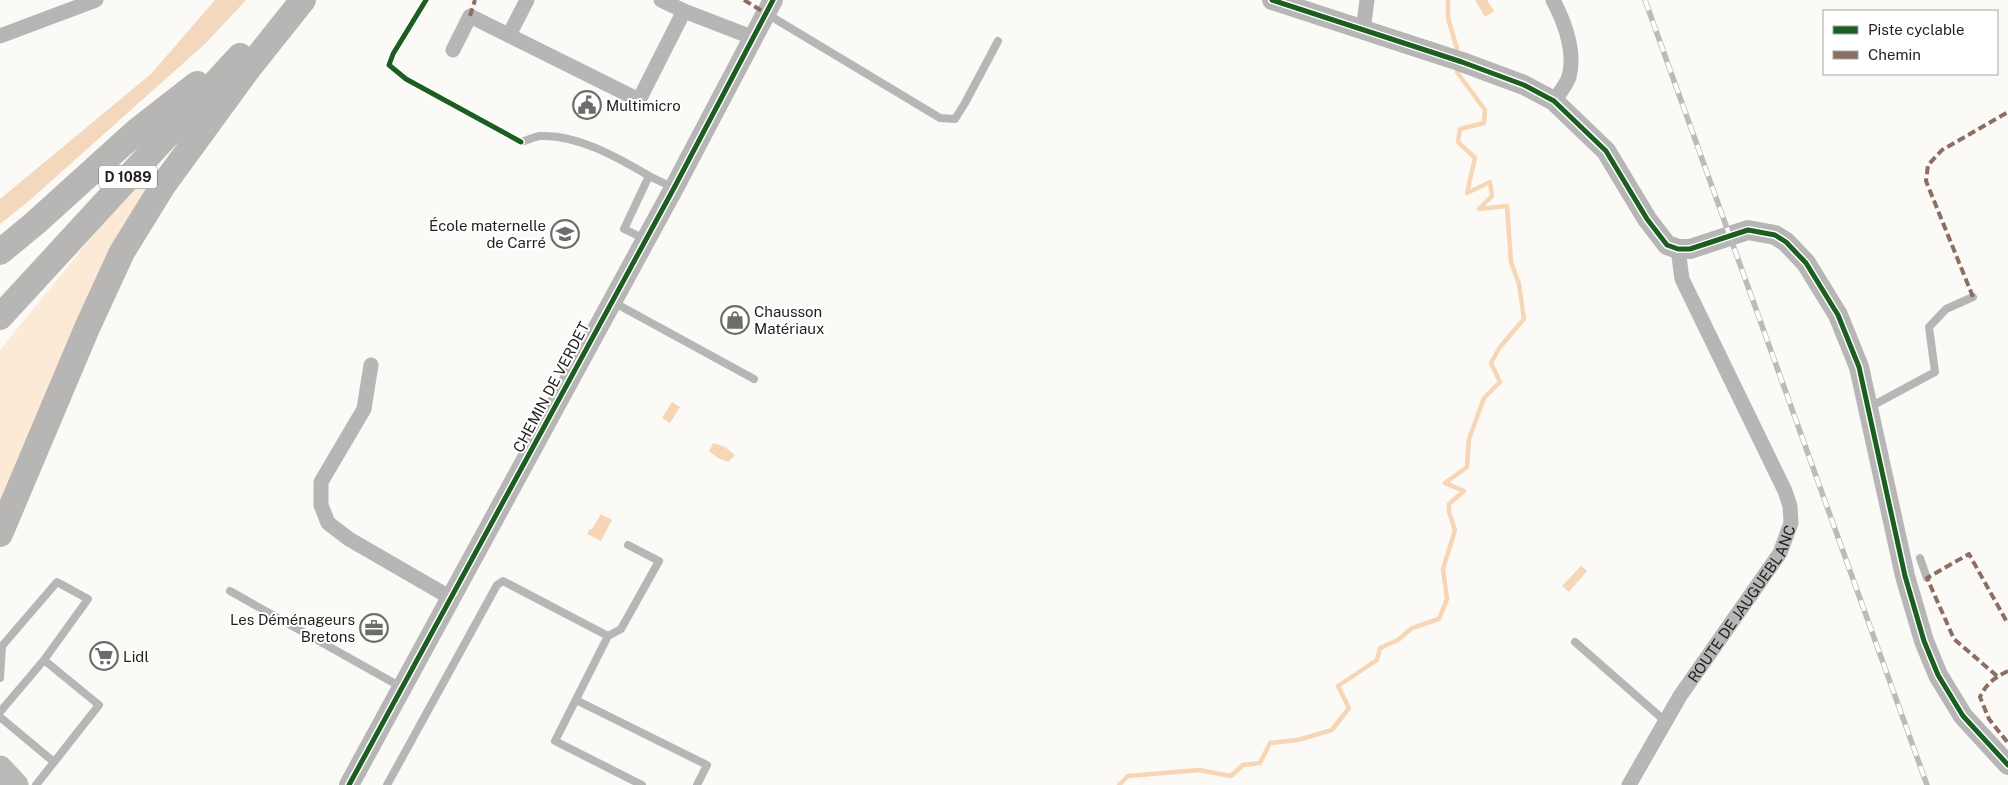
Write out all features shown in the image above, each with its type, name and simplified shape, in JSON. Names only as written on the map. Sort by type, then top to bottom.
[{"type":"highway","name":"D 1089","points":[[0,317],[291,0]]},
{"type":"highway","points":[[0,534],[87,328],[122,252],[164,184],[248,69],[302,0]]},
{"type":"highway","points":[[0,252],[34,224],[138,130],[257,38]]},
{"type":"main road","points":[[0,768],[16,785]]},
{"type":"street","points":[[0,36],[96,0]]},
{"type":"street","points":[[509,36],[527,0]]},
{"type":"street","points":[[661,0],[754,38]]},
{"type":"street","points":[[1272,0],[1480,68],[1524,85],[1554,101],[1606,151],[1656,232],[1667,245],[1678,249],[1690,249],[1748,230],[1775,235],[1786,242],[1806,263],[1838,315],[1859,367],[1905,576],[1924,641],[1938,675],[1963,716],[2008,765]]},
{"type":"street","points":[[1363,31],[1367,0]]},
{"type":"street","points":[[1553,0],[1564,22],[1571,50],[1568,78],[1554,101]]},
{"type":"street","name":"CHEMIN DE VERDET","points":[[349,785],[674,188],[770,7]]},
{"type":"street","points":[[453,50],[470,16],[638,100],[684,11]]},
{"type":"street","name":"ROUTE DE JAUGUEBLANC","points":[[1629,785],[1680,696],[1780,553],[1791,522],[1790,506],[1785,491],[1682,279],[1678,249]]},
{"type":"street","points":[[371,365],[364,408],[321,482],[321,504],[328,523],[349,539],[451,598]]},
{"type":"lane","points":[[770,7],[940,118],[955,119],[998,41]]},
{"type":"lane","points":[[521,142],[539,136],[568,140],[605,151],[674,188]]},
{"type":"lane","points":[[645,239],[624,229],[649,176],[651,177]]},
{"type":"lane","points":[[1868,408],[1935,372],[1930,346],[1929,327],[1946,309],[1973,297]]},
{"type":"lane","points":[[612,301],[754,378]]},
{"type":"lane","points":[[628,545],[659,561],[621,629],[608,636],[555,741],[642,785]]},
{"type":"lane","points":[[1920,558],[1927,578]]},
{"type":"lane","points":[[387,785],[497,585],[503,581],[608,636]]},
{"type":"lane","points":[[0,678],[2,646],[57,582],[88,599],[44,660],[0,712]]},
{"type":"lane","points":[[230,591],[401,687]]},
{"type":"lane","points":[[1575,642],[1665,721]]},
{"type":"lane","points":[[36,785],[98,705],[44,660]]},
{"type":"lane","points":[[576,700],[707,765],[697,785]]},
{"type":"lane","points":[[0,717],[54,762]]},
{"type":"shaded area","points":[[215,0],[246,0],[206,43],[30,200],[0,224],[0,199],[151,74]]},
{"type":"shaded area","points":[[1475,0],[1487,0],[1494,11],[1485,17]]},
{"type":"shaded area","points":[[147,169],[157,177],[0,517],[0,350]]},
{"type":"shaded area","points":[[672,402],[680,407],[670,423],[662,418]]},
{"type":"shaded area","points":[[713,443],[725,447],[735,455],[728,462],[718,458],[709,451]]},
{"type":"shaded area","points":[[601,514],[612,520],[601,541],[587,534]]},
{"type":"shaded area","points":[[1581,566],[1587,571],[1569,592],[1562,586]]},
{"type":"waterway","points":[[1448,0],[1448,18],[1457,49]]},
{"type":"waterway","points":[[1119,785],[1128,776],[1199,770],[1231,776],[1243,765],[1260,763],[1270,743],[1298,740],[1332,730],[1349,708],[1338,686],[1377,660],[1380,648],[1398,640],[1412,628],[1439,619],[1447,599],[1443,569],[1455,530],[1449,512],[1449,504],[1464,491],[1445,483],[1467,467],[1469,439],[1484,398],[1500,382],[1491,363],[1500,347],[1524,319],[1519,284],[1511,262],[1507,206],[1479,209],[1492,196],[1490,182],[1467,193],[1475,158],[1458,142],[1460,129],[1484,123],[1485,110],[1457,72]]},
{"type":"railway","points":[[1645,0],[1927,785]]},
{"type":"marked path","points":[[470,16],[475,0]]},
{"type":"marked path","points":[[744,0],[767,14]]},
{"type":"marked path","points":[[1973,297],[1926,181],[1928,165],[1942,150],[2008,112]]},
{"type":"marked path","points":[[1997,676],[1954,639],[1927,578],[1969,554],[2008,624]]},
{"type":"marked path","points":[[2008,671],[1991,681],[1980,697],[1989,719],[2008,743]]},
{"type":"cycle path","points":[[426,0],[393,54],[389,65],[406,79],[521,142]]},
{"type":"cycle path","points":[[349,785],[674,188],[773,0]]},
{"type":"cycle path","points":[[1272,0],[1462,62],[1524,85],[1554,101],[1606,151],[1647,219],[1667,245],[1678,249],[1690,249],[1748,230],[1775,235],[1786,242],[1806,263],[1838,315],[1859,367],[1905,576],[1924,641],[1938,675],[1963,716],[2008,765]]},
{"type":"place","name":"Multimicro","points":[[587,105]]},
{"type":"place","name":"École maternelle de Carré","points":[[565,234]]},
{"type":"place","name":"Chausson Matériaux","points":[[735,320]]},
{"type":"place","name":"Les Déménageurs Bretons","points":[[374,628]]},
{"type":"place","name":"Lidl","points":[[104,656]]}]
